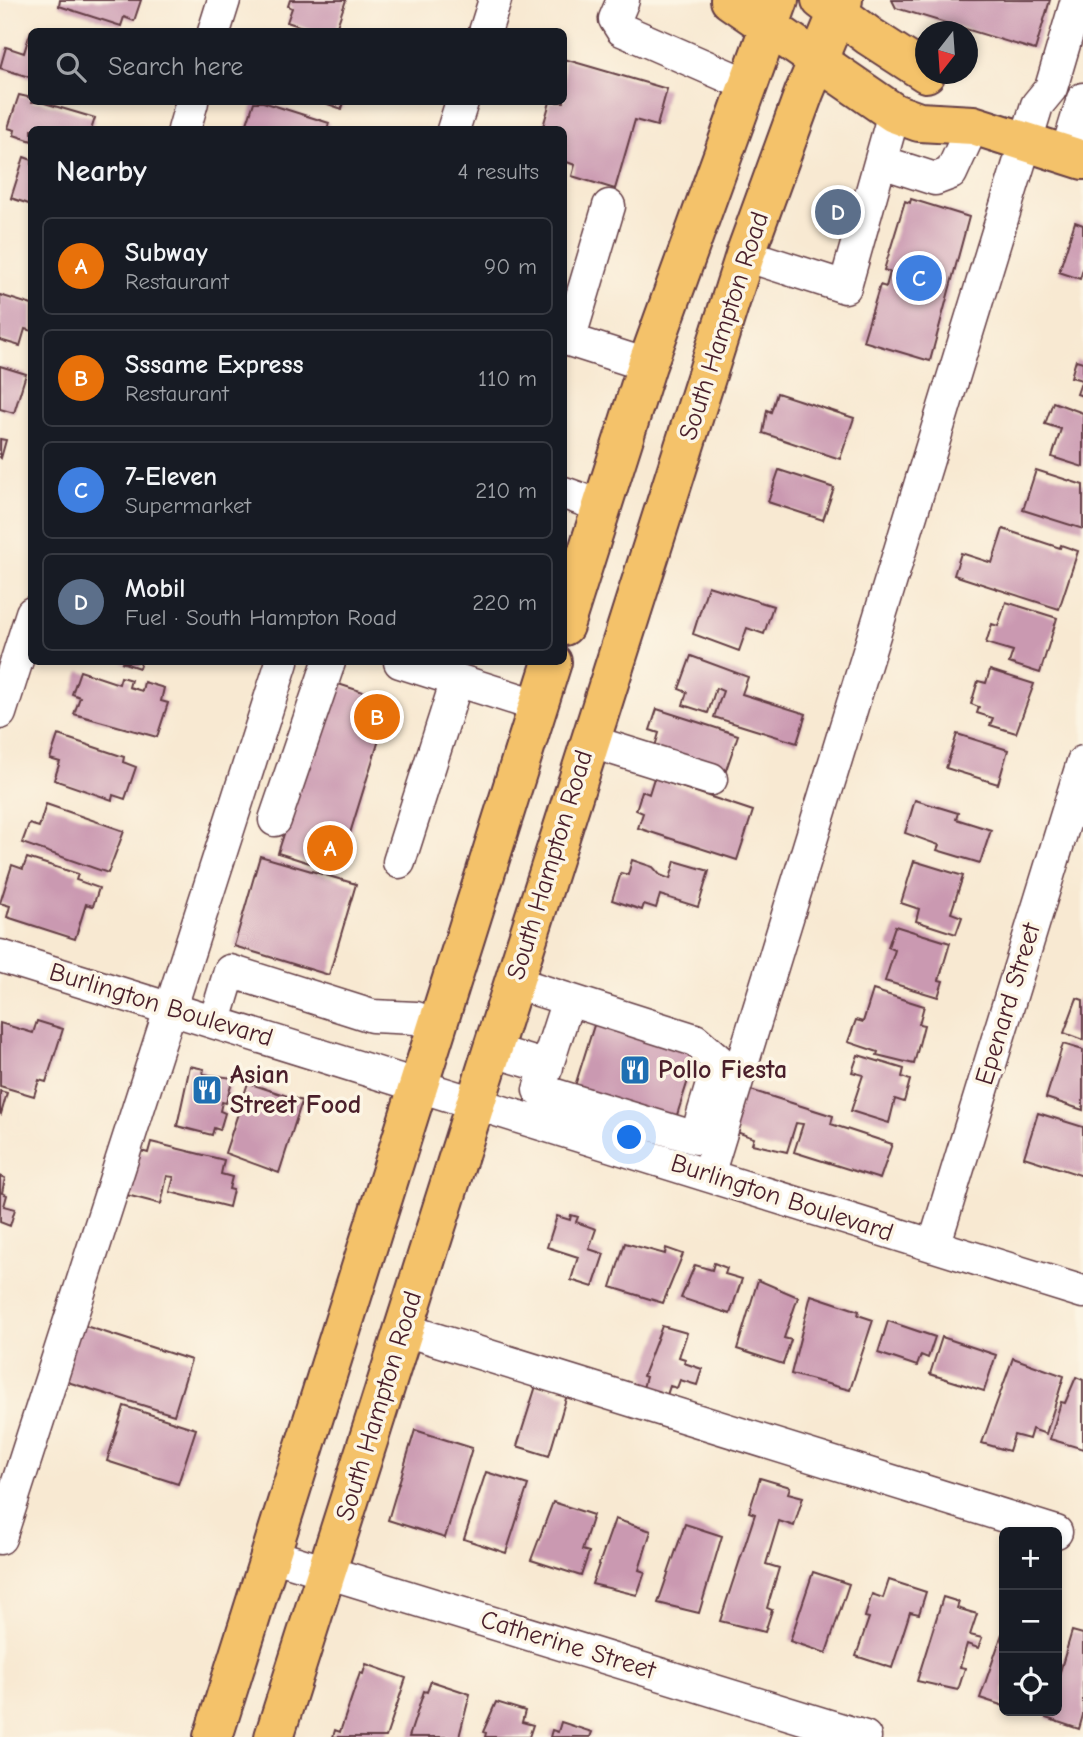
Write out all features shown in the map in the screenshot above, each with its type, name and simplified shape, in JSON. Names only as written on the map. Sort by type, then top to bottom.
[{"type":"main road","points":[[730,0],[775,13],[818,62],[894,113],[919,121],[973,125],[1074,157]]},
{"type":"main road","points":[[834,4],[915,65]]},
{"type":"main road","name":"South Hampton Road","points":[[274,1737],[745,255],[818,62],[834,4]]},
{"type":"main road","points":[[567,616],[647,365],[775,13]]},
{"type":"main road","points":[[936,84],[973,125]]},
{"type":"main road","points":[[213,1737],[551,665]]},
{"type":"street","points":[[215,28],[224,0]]},
{"type":"street","points":[[486,28],[495,0]]},
{"type":"street","points":[[623,0],[615,19],[622,30],[748,85]]},
{"type":"street","points":[[693,1151],[1037,106],[1051,88],[1077,0]]},
{"type":"street","points":[[1074,157],[1083,99]]},
{"type":"street","points":[[185,126],[191,105]]},
{"type":"street","points":[[454,126],[461,105]]},
{"type":"street","points":[[745,255],[845,287],[894,113]]},
{"type":"street","points":[[882,162],[935,178],[951,173],[973,125]]},
{"type":"street","points":[[567,336],[609,206]]},
{"type":"street","points":[[567,339],[647,365]]},
{"type":"street","points":[[567,495],[601,506]]},
{"type":"street","points":[[0,713],[28,626]]},
{"type":"street","points":[[0,1538],[281,665]]},
{"type":"street","points":[[275,820],[329,665]]},
{"type":"street","points":[[410,665],[538,706]]},
{"type":"street","points":[[399,862],[457,680]]},
{"type":"street","points":[[589,741],[711,779]]},
{"type":"street","name":"Epenard Street","points":[[934,1246],[1083,762]]},
{"type":"street","name":"Burlington Boulevard","points":[[0,956],[475,1102],[693,1151],[934,1246],[1083,1292]]},
{"type":"street","points":[[215,1021],[230,971],[372,1016],[416,1018],[437,1026]]},
{"type":"street","points":[[513,982],[695,1040],[719,1061],[693,1151]]},
{"type":"street","points":[[568,1000],[539,1090],[693,1151]]},
{"type":"street","points":[[322,1055],[337,1005]]},
{"type":"street","points":[[491,1050],[547,1067]]},
{"type":"street","points":[[402,1329],[1040,1527]]},
{"type":"street","points":[[1062,1534],[1083,1541]]},
{"type":"street","name":"Catherine Street","points":[[271,1555],[865,1737]]},
{"type":"building","points":[[60,0],[141,0],[134,21],[124,17],[121,26],[59,6]]},
{"type":"building","points":[[290,0],[346,0],[336,28],[305,28],[287,22],[292,8],[288,6]]},
{"type":"building","points":[[892,0],[1050,0],[1035,50],[978,33],[978,21],[939,21],[896,8]]},
{"type":"building","points":[[28,40],[28,77],[0,68],[6,47],[24,53]]},
{"type":"building","points":[[567,60],[667,89],[657,126],[635,120],[615,189],[572,176],[575,165],[567,162],[567,126],[543,126],[549,105],[567,105]]},
{"type":"building","points":[[19,95],[28,97],[28,105],[51,105],[95,118],[92,126],[28,126],[28,140],[14,135],[15,130],[8,128]]},
{"type":"building","points":[[253,105],[272,105],[329,123],[328,126],[246,126]]},
{"type":"building","points":[[24,157],[28,158],[28,204],[11,198]]},
{"type":"building","points":[[911,199],[969,217],[930,361],[863,341],[880,285],[886,287],[890,272],[884,270],[905,201],[910,203]]},
{"type":"building","points":[[1075,222],[1083,225],[1083,269],[1080,279],[1059,272]]},
{"type":"building","points":[[0,295],[28,304],[28,330],[25,329],[20,346],[0,340]]},
{"type":"building","points":[[1076,360],[1083,362],[1083,396],[1077,394],[1082,380],[1071,377]]},
{"type":"building","points":[[0,366],[26,374],[14,413],[0,409]]},
{"type":"building","points":[[777,393],[854,418],[840,459],[763,433],[767,410],[771,412]]},
{"type":"building","points":[[1053,402],[1083,413],[1083,467],[1052,457],[1061,429],[1045,424]]},
{"type":"building","points":[[0,439],[6,440],[1,458],[0,457]]},
{"type":"building","points":[[779,470],[834,488],[823,520],[768,502]]},
{"type":"building","points":[[1036,470],[1083,485],[1083,529],[1023,510]]},
{"type":"building","points":[[1003,529],[1060,548],[1061,545],[1078,551],[1059,609],[954,575],[961,553],[992,563]]},
{"type":"building","points":[[708,586],[773,606],[764,634],[747,628],[739,651],[693,634]]},
{"type":"building","points":[[1006,602],[1057,618],[1040,673],[1009,663],[1013,651],[986,643],[992,624],[998,626]]},
{"type":"building","points":[[691,656],[748,677],[742,694],[806,714],[797,743],[714,717],[723,691],[716,688],[708,713],[683,705],[687,692],[679,689]]},
{"type":"building","points":[[990,670],[1034,684],[1016,733],[990,725],[993,718],[977,713],[979,707],[971,704],[978,681],[986,683]]},
{"type":"building","points":[[80,671],[119,684],[121,677],[131,680],[129,687],[142,691],[144,682],[164,688],[161,701],[168,703],[157,737],[74,714],[80,697],[72,694]]},
{"type":"building","points":[[332,682],[391,701],[338,872],[278,853]]},
{"type":"building","points":[[657,709],[738,735],[725,773],[654,750],[659,733],[650,730]]},
{"type":"building","points":[[957,734],[1008,750],[998,784],[946,768]]},
{"type":"building","points":[[58,735],[124,757],[123,762],[136,767],[125,799],[113,795],[112,800],[54,780],[60,762],[50,759]]},
{"type":"building","points":[[654,778],[753,811],[737,860],[638,828],[643,813],[636,810],[642,791],[649,794]]},
{"type":"building","points":[[915,800],[958,813],[956,819],[991,830],[980,863],[937,850],[939,845],[905,833]]},
{"type":"building","points":[[46,804],[124,831],[108,873],[22,843],[29,824],[39,827]]},
{"type":"building","points":[[260,856],[356,884],[329,975],[234,946]]},
{"type":"building","points":[[27,858],[78,874],[76,880],[99,888],[93,906],[86,904],[75,939],[7,917],[10,906],[0,903],[12,865],[23,869]]},
{"type":"building","points":[[632,860],[653,867],[660,875],[670,879],[675,861],[709,871],[698,907],[660,895],[656,908],[644,904],[642,910],[612,900],[621,873],[628,875]]},
{"type":"building","points":[[914,861],[963,876],[951,913],[962,917],[956,934],[916,921],[919,909],[901,903]]},
{"type":"building","points":[[895,926],[950,943],[939,980],[943,981],[938,997],[885,981],[895,950],[888,947]]},
{"type":"building","points":[[873,990],[924,1006],[919,1024],[924,1025],[914,1064],[877,1055],[878,1052],[848,1042],[856,1020],[863,1022]]},
{"type":"building","points":[[1077,998],[1083,1000],[1083,1040],[1064,1033]]},
{"type":"building","name":"Pollo Fiesta","points":[[596,1019],[697,1052],[676,1118],[574,1089]]},
{"type":"building","points":[[37,1021],[63,1029],[46,1082],[39,1080],[34,1096],[0,1086],[0,1023],[33,1033]]},
{"type":"building","points":[[1063,1044],[1083,1050],[1083,1110],[1046,1098]]},
{"type":"building","points":[[858,1055],[904,1069],[902,1077],[910,1080],[904,1102],[895,1099],[889,1123],[851,1111],[863,1075],[852,1072]]},
{"type":"building","name":"Asian Street Food","points":[[190,1066],[204,1069],[203,1074],[233,1078],[226,1103],[222,1102],[220,1111],[225,1113],[220,1130],[214,1128],[212,1135],[177,1126]]},
{"type":"building","points":[[248,1083],[302,1101],[279,1173],[225,1153]]},
{"type":"building","points":[[744,1088],[833,1116],[831,1124],[892,1144],[880,1179],[794,1152],[803,1124],[796,1123],[787,1152],[752,1144],[754,1138],[731,1130]]},
{"type":"building","points":[[0,1091],[7,1093],[1,1114],[0,1113]]},
{"type":"building","points":[[1038,1113],[1083,1127],[1083,1176],[1024,1157]]},
{"type":"building","points":[[151,1142],[224,1160],[221,1174],[232,1177],[229,1189],[233,1190],[229,1207],[170,1192],[174,1177],[167,1176],[161,1204],[123,1194],[134,1149],[148,1153]]},
{"type":"building","points":[[0,1176],[5,1178],[2,1193],[7,1195],[4,1206],[15,1209],[10,1226],[0,1222]]},
{"type":"building","points":[[571,1215],[578,1217],[576,1222],[596,1229],[589,1249],[604,1254],[593,1287],[571,1280],[578,1257],[547,1247],[557,1216],[570,1220]]},
{"type":"building","points":[[625,1243],[665,1254],[666,1248],[683,1254],[663,1303],[611,1287]]},
{"type":"building","points":[[714,1263],[727,1268],[725,1274],[742,1279],[730,1314],[681,1298],[695,1265],[712,1270]]},
{"type":"building","points":[[758,1280],[798,1297],[784,1338],[791,1340],[783,1364],[737,1349]]},
{"type":"building","points":[[811,1295],[859,1311],[858,1315],[873,1320],[850,1390],[791,1374]]},
{"type":"building","points":[[888,1321],[935,1337],[928,1358],[921,1355],[917,1366],[878,1353]]},
{"type":"building","points":[[76,1323],[191,1360],[174,1415],[58,1379]]},
{"type":"building","points":[[662,1326],[687,1333],[679,1357],[685,1359],[684,1363],[702,1369],[697,1385],[680,1380],[677,1388],[670,1386],[667,1395],[643,1388],[646,1377],[643,1376]]},
{"type":"building","points":[[942,1337],[996,1355],[984,1391],[930,1374]]},
{"type":"building","points":[[1013,1358],[1064,1376],[1046,1434],[1032,1429],[1029,1439],[1014,1435],[1009,1451],[982,1443]]},
{"type":"building","points":[[1076,1377],[1083,1380],[1083,1449],[1050,1439],[1061,1402],[1065,1403]]},
{"type":"building","points":[[536,1386],[567,1395],[549,1456],[517,1446]]},
{"type":"building","points":[[124,1406],[196,1429],[178,1484],[107,1461]]},
{"type":"building","points":[[415,1430],[472,1448],[445,1538],[388,1520]]},
{"type":"building","points":[[486,1472],[528,1485],[506,1553],[464,1539]]},
{"type":"building","points":[[760,1478],[790,1487],[788,1493],[803,1497],[794,1526],[779,1521],[766,1564],[779,1568],[767,1608],[772,1610],[765,1632],[720,1621],[755,1514],[749,1512]]},
{"type":"building","points":[[553,1502],[593,1515],[582,1550],[589,1552],[581,1576],[531,1560]]},
{"type":"building","points":[[615,1519],[651,1531],[639,1570],[645,1572],[637,1595],[592,1584]]},
{"type":"building","points":[[685,1524],[722,1536],[699,1613],[658,1603]]},
{"type":"building","points":[[813,1572],[849,1584],[826,1653],[790,1641]]},
{"type":"building","points":[[889,1580],[926,1592],[919,1614],[910,1612],[892,1668],[856,1656],[869,1618],[865,1617],[872,1594],[883,1598]]},
{"type":"building","points":[[943,1597],[959,1602],[957,1608],[977,1614],[970,1635],[982,1638],[978,1648],[967,1644],[960,1667],[965,1668],[958,1690],[917,1681]]},
{"type":"building","points":[[1072,1631],[1083,1634],[1083,1715],[1079,1729],[1046,1718],[1062,1716],[1062,1665]]},
{"type":"building","points":[[999,1643],[999,1704],[980,1698]]},
{"type":"building","points":[[366,1664],[406,1678],[386,1737],[333,1737],[335,1730],[340,1732],[360,1673],[363,1674]]},
{"type":"building","points":[[431,1681],[470,1694],[459,1737],[409,1737],[424,1691],[427,1692]]},
{"type":"building","points":[[496,1702],[525,1711],[522,1722],[533,1725],[529,1737],[485,1737],[486,1733],[483,1732]]},
{"type":"building","points":[[561,1722],[592,1732],[590,1737],[550,1737],[552,1730],[558,1732]]},
{"type":"place","name":"Mobil","points":[[838,212]]},
{"type":"place","name":"7-Eleven","points":[[919,278]]},
{"type":"place","name":"Sssame Express","points":[[377,717]]},
{"type":"place","name":"Subway","points":[[330,848]]},
{"type":"place","name":"Pollo Fiesta","points":[[635,1070]]},
{"type":"place","name":"Asian Street Food","points":[[207,1090]]}]
